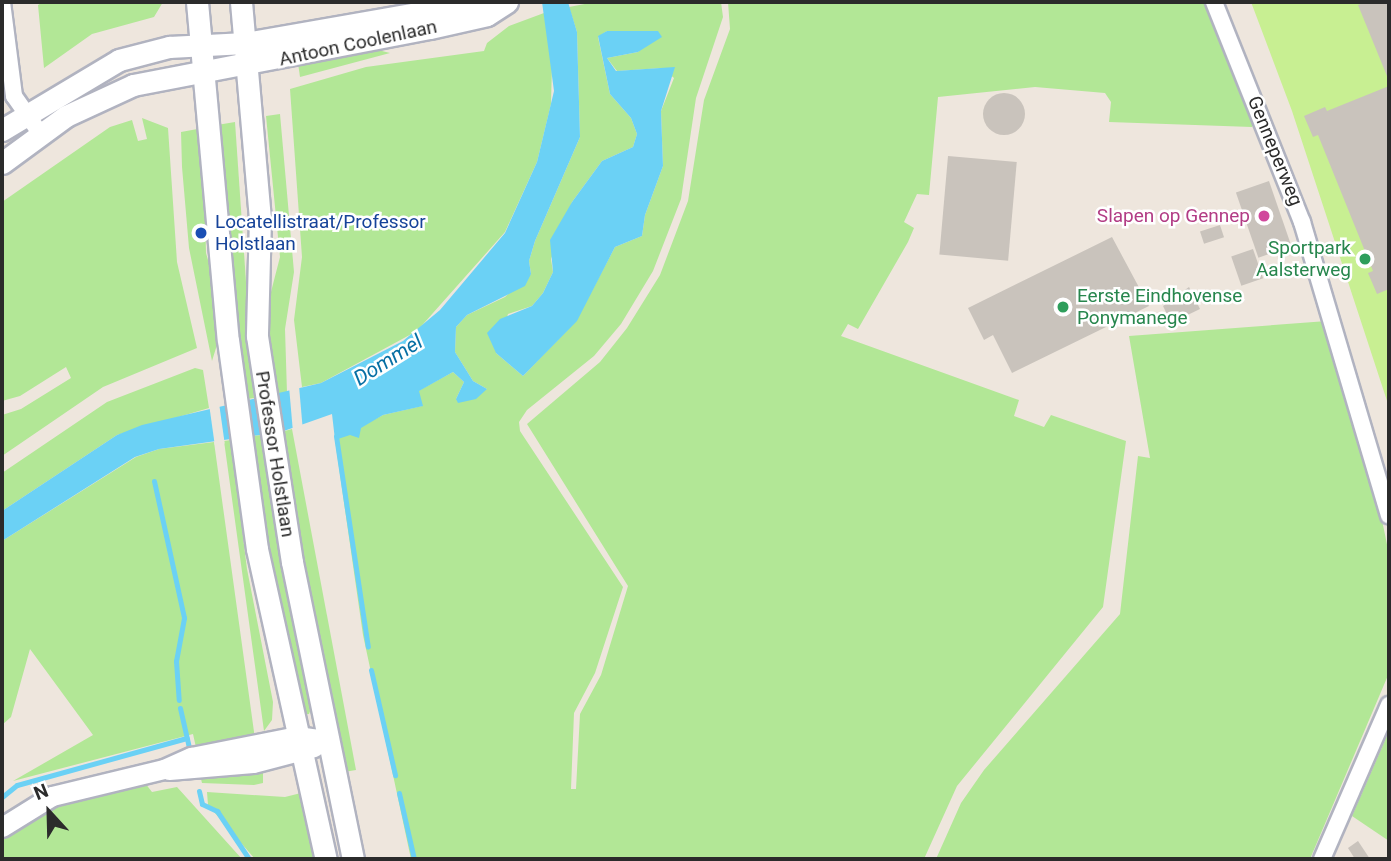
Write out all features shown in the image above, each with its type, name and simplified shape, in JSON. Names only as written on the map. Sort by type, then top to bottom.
[{"type":"main road","name":"Professor Holstlaan","points":[[197,2],[228,340],[250,492],[299,745],[326,859]]},
{"type":"main road","name":"Professor Holstlaan","points":[[241,2],[260,218],[257,336],[279,488],[327,740],[353,859]]},
{"type":"main road","name":"Antoon Coolenlaan","points":[[2,130],[25,113],[119,60],[169,47],[245,43],[479,2]]},
{"type":"main road","name":"Antoon Coolenlaan","points":[[2,163],[40,134],[101,97],[133,85],[246,65],[487,15],[507,2]]},
{"type":"street","points":[[2,2],[6,74],[14,96],[40,134]]},
{"type":"street","name":"Genneperweg","points":[[1214,2],[1303,222],[1388,508]]},
{"type":"street","points":[[1322,859],[1389,705]]},
{"type":"street","points":[[2,827],[51,796],[164,769],[191,757],[327,740]]},
{"type":"green space","points":[[43,2],[163,2],[154,17],[92,34],[44,68],[38,5]]},
{"type":"green space","points":[[595,2],[721,2],[723,17],[696,98],[681,199],[653,271],[621,324],[594,356],[527,410],[519,422],[520,431],[623,587],[595,673],[574,713],[571,789],[576,789],[580,714],[601,675],[628,586],[527,424],[600,362],[627,328],[660,275],[688,201],[704,100],[730,29],[728,2],[1205,2],[1255,120],[1252,127],[1109,122],[1111,102],[1105,93],[1035,87],[938,97],[929,195],[917,194],[904,222],[914,228],[908,242],[858,329],[848,324],[841,336],[1019,400],[1014,416],[1044,427],[1051,415],[1126,441],[1103,607],[957,786],[924,859],[411,859],[363,635],[335,440],[383,415],[422,406],[418,391],[453,372],[464,382],[456,399],[487,389],[473,381],[455,352],[456,327],[467,315],[505,297],[531,274],[529,261],[535,241],[580,137],[577,32],[569,7]],"holes":[[[607,31],[658,31],[638,52],[607,58],[617,71],[662,68],[674,78],[661,111],[663,166],[645,215],[642,236],[615,247],[576,321],[523,376],[496,353],[508,314],[532,306],[543,293],[553,272],[551,259],[572,202],[602,161],[633,147],[637,134],[631,118],[610,94],[598,37]]]},
{"type":"green space","name":"Sportpark Aalsterweg","points":[[1251,2],[1389,2],[1389,407],[1292,111]]},
{"type":"green space","points":[[544,13],[552,65],[551,104],[537,162],[505,232],[417,331],[321,383],[302,387],[294,320],[302,257],[290,89],[366,67],[484,51],[487,43],[509,26]]},
{"type":"green space","points":[[370,48],[390,53],[300,77],[298,63]]},
{"type":"green space","points":[[280,114],[294,272],[285,329],[287,393],[275,396],[264,319],[280,257],[266,116]]},
{"type":"green space","points":[[142,118],[168,128],[177,262],[197,348],[103,387],[2,456],[2,415],[21,409],[71,378],[66,367],[20,396],[2,401],[2,202],[110,127],[132,120],[138,141],[147,139]]},
{"type":"green space","points":[[235,122],[254,398],[247,399],[237,343],[217,125]]},
{"type":"green space","points":[[203,128],[206,253],[216,288],[220,335],[212,361],[189,248],[182,167],[181,132]]},
{"type":"green space","points":[[1327,321],[1371,467],[1389,554],[1389,673],[1310,859],[936,859],[961,803],[984,770],[1120,614],[1138,456],[1150,458],[1129,336]]},
{"type":"green space","points":[[195,368],[203,370],[209,408],[117,435],[2,511],[2,473],[107,402]]},
{"type":"green space","points":[[292,429],[356,770],[344,772],[300,561],[281,432]]},
{"type":"green space","points":[[261,435],[313,704],[309,714],[301,715],[271,566],[252,436]]},
{"type":"green space","points":[[231,440],[247,569],[273,702],[272,720],[264,731],[224,441]]},
{"type":"green space","points":[[214,442],[255,739],[197,752],[193,734],[13,781],[93,735],[30,649],[11,717],[2,725],[2,541],[136,457],[159,449]]},
{"type":"green space","points":[[1389,731],[1389,841],[1352,816]]},
{"type":"green space","points":[[263,770],[263,783],[254,785],[202,783],[201,779]]},
{"type":"green space","points":[[145,783],[152,792],[177,787],[242,859],[2,859],[2,834],[54,805]]},
{"type":"green space","points":[[207,792],[285,797],[301,793],[316,859],[255,859],[208,805]]},
{"type":"water","name":"Dommel","points":[[542,2],[568,2],[577,32],[580,137],[535,241],[529,261],[531,274],[525,286],[467,315],[456,327],[455,352],[473,381],[487,389],[476,399],[458,403],[456,399],[464,382],[453,372],[419,391],[423,406],[383,415],[361,428],[359,438],[350,435],[335,440],[332,414],[281,432],[159,449],[135,457],[2,541],[2,511],[117,435],[142,425],[321,383],[403,341],[440,310],[505,233],[537,162],[554,91]]},
{"type":"water","points":[[607,31],[658,31],[662,37],[638,52],[607,58],[616,71],[675,67],[661,111],[663,166],[645,215],[642,236],[615,247],[577,321],[523,376],[496,353],[487,333],[500,319],[532,306],[543,293],[553,272],[550,240],[572,202],[602,161],[633,147],[637,134],[631,118],[610,94],[598,36]]},
{"type":"pier","points":[[299,386],[303,428],[293,429],[289,387]]},
{"type":"pier","points":[[219,403],[225,444],[215,445],[209,404]]},
{"type":"building","points":[[1366,2],[1389,2],[1389,81],[1358,5]]},
{"type":"building","points":[[1389,86],[1389,289],[1377,294],[1368,273],[1373,271],[1318,135],[1313,137],[1304,116],[1325,107],[1327,111]]},
{"type":"building","points":[[1004,93],[1019,99],[1025,114],[1019,129],[1004,135],[989,129],[983,114],[989,99]]},
{"type":"building","points":[[948,156],[1017,162],[1008,261],[939,255]]},
{"type":"building","points":[[1269,181],[1291,246],[1258,258],[1236,192]]},
{"type":"building","points":[[1220,225],[1224,237],[1204,244],[1200,231]]},
{"type":"building","name":"Eerste Eindhovense Ponymanege","points":[[1112,237],[1149,306],[1012,373],[993,335],[984,340],[968,308]]},
{"type":"building","points":[[1253,249],[1263,278],[1241,286],[1231,256]]},
{"type":"building","points":[[1189,287],[1200,309],[1171,323],[1163,306]]},
{"type":"building","points":[[1358,841],[1370,859],[1355,859],[1348,848]]},
{"type":"waterway","points":[[336,436],[368,647]]},
{"type":"waterway","points":[[154,481],[184,618],[176,661],[179,700]]},
{"type":"waterway","points":[[371,670],[395,775]]},
{"type":"waterway","points":[[180,708],[190,752]]},
{"type":"waterway","points":[[2,797],[17,785],[187,738]]},
{"type":"waterway","points":[[199,791],[202,804],[217,811],[249,859]]},
{"type":"waterway","points":[[399,793],[414,859]]},
{"type":"place","name":"Slapen op Gennep","points":[[1264,216]]},
{"type":"place","name":"Locatellistraat/Professor Holstlaan","points":[[201,233]]},
{"type":"place","name":"Sportpark Aalsterweg","points":[[1365,259]]},
{"type":"place","name":"Eerste Eindhovense Ponymanege","points":[[1063,307]]}]
